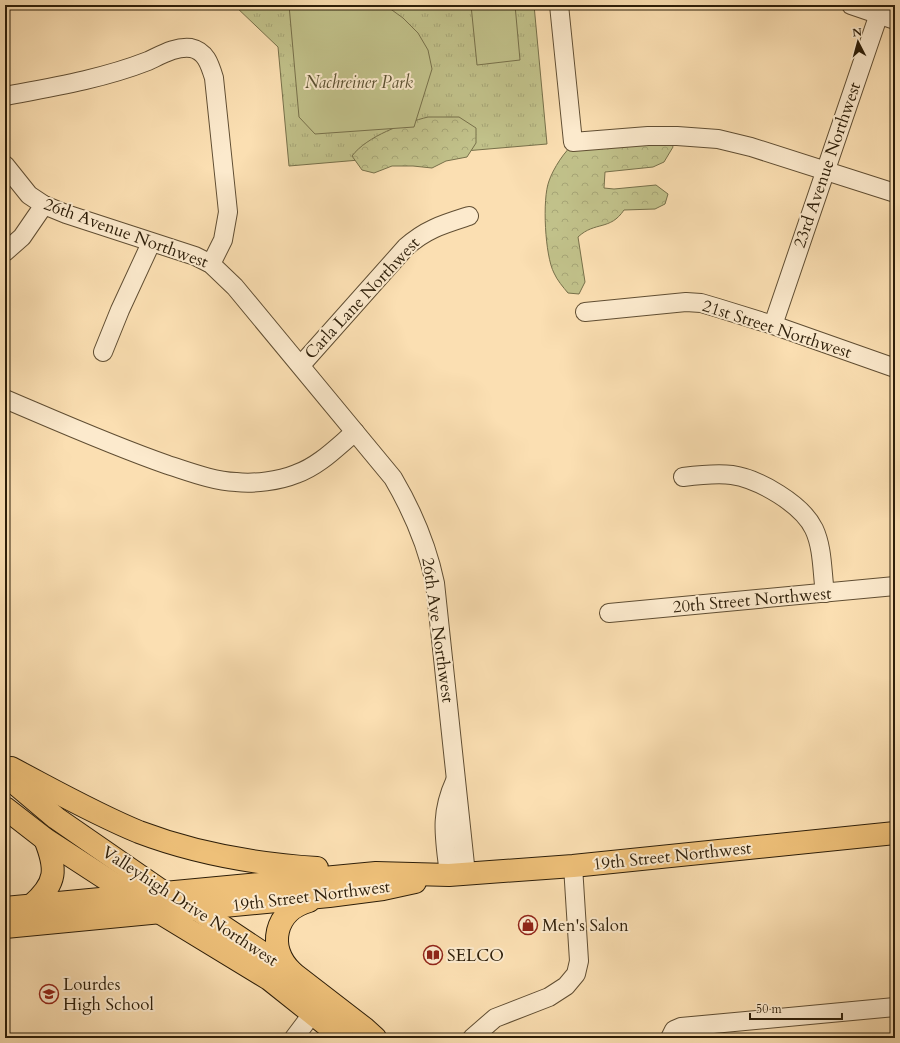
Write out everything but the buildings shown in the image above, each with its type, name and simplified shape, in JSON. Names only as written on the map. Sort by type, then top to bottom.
[{"type":"main road","points":[[5,764],[79,804],[139,831],[184,847],[271,865],[376,873]]},
{"type":"main road","name":"Valleyhigh Drive Northwest","points":[[5,775],[56,818],[163,903],[268,979],[342,1038]]},
{"type":"main road","name":"Valleyhigh Drive Northwest","points":[[5,808],[45,839],[131,896]]},
{"type":"main road","name":"19th Street Northwest","points":[[5,927],[376,873],[458,874],[573,866],[895,833]]},
{"type":"main road","points":[[32,905],[50,886],[54,872],[51,853],[45,839]]},
{"type":"main road","name":"19th Street Northwest","points":[[195,908],[329,896],[383,889],[458,874]]},
{"type":"main road","name":"19th Street Northwest","points":[[5,908],[131,896],[163,903]]},
{"type":"main road","points":[[294,974],[283,961],[279,949],[277,932],[279,924],[294,906],[329,896]]},
{"type":"main road","name":"Valleyhigh Drive Northwest","points":[[163,903],[195,908],[294,974],[375,1038]]},
{"type":"street","points":[[559,5],[573,142],[648,136],[677,136],[718,139],[751,147],[895,193]]},
{"type":"street","points":[[851,5],[885,13]]},
{"type":"street","name":"23rd Avenue Northwest","points":[[773,325],[825,170],[885,13]]},
{"type":"street","points":[[5,96],[109,75],[169,51],[191,48],[201,52],[208,60],[214,78],[228,212],[223,240],[211,264]]},
{"type":"street","name":"26th Avenue Northwest","points":[[5,165],[29,195],[44,205],[151,243],[195,256],[211,264],[235,287],[355,432]]},
{"type":"street","points":[[5,252],[26,232],[44,205]]},
{"type":"street","name":"Carla Lane Northwest","points":[[301,365],[406,247],[427,231],[470,216]]},
{"type":"street","points":[[103,352],[120,310],[151,243]]},
{"type":"street","name":"21st Street Northwest","points":[[585,312],[694,303],[718,308],[773,325],[895,368]]},
{"type":"street","points":[[5,399],[109,444],[139,455],[192,472],[236,482],[254,482],[296,474],[328,456],[355,432]]},
{"type":"street","name":"26th Ave Northwest","points":[[355,432],[385,468],[400,490],[417,524],[430,559],[435,583],[456,778],[447,798],[444,822],[458,874]]},
{"type":"street","points":[[683,477],[712,474],[740,477],[756,483],[792,503],[810,522],[815,530],[820,552],[824,593]]},
{"type":"street","name":"20th Street Northwest","points":[[609,613],[895,586]]},
{"type":"street","points":[[472,1038],[495,1018],[549,997],[566,986],[576,974],[579,961],[579,940],[573,866]]},
{"type":"street","points":[[670,1038],[674,1030],[680,1027],[895,1007]]},
{"type":"street","points":[[294,1038],[312,1014]]},
{"type":"green space","name":"Nachreiner Park","points":[[234,5],[534,5],[547,144],[289,166],[278,47]]},
{"type":"green space","points":[[289,5],[385,5],[403,18],[418,33],[428,50],[432,69],[414,127],[315,134],[299,117]]},
{"type":"green space","points":[[471,5],[515,5],[520,60],[477,65]]},
{"type":"green space","points":[[428,117],[459,117],[476,128],[476,143],[467,157],[446,161],[432,168],[392,166],[374,173],[362,170],[352,156],[376,136],[397,127]]},
{"type":"green space","points":[[669,134],[673,147],[664,162],[653,167],[605,172],[604,188],[614,189],[656,185],[668,194],[665,204],[655,209],[624,210],[619,217],[608,224],[590,229],[578,237],[585,282],[579,294],[568,293],[554,273],[548,254],[545,214],[547,189],[556,166],[567,150],[575,143]]},
{"type":"place","name":"Men's Salon","points":[[528,925]]},
{"type":"place","name":"SELCO","points":[[433,955]]},
{"type":"place","name":"Lourdes High School","points":[[49,994]]}]
